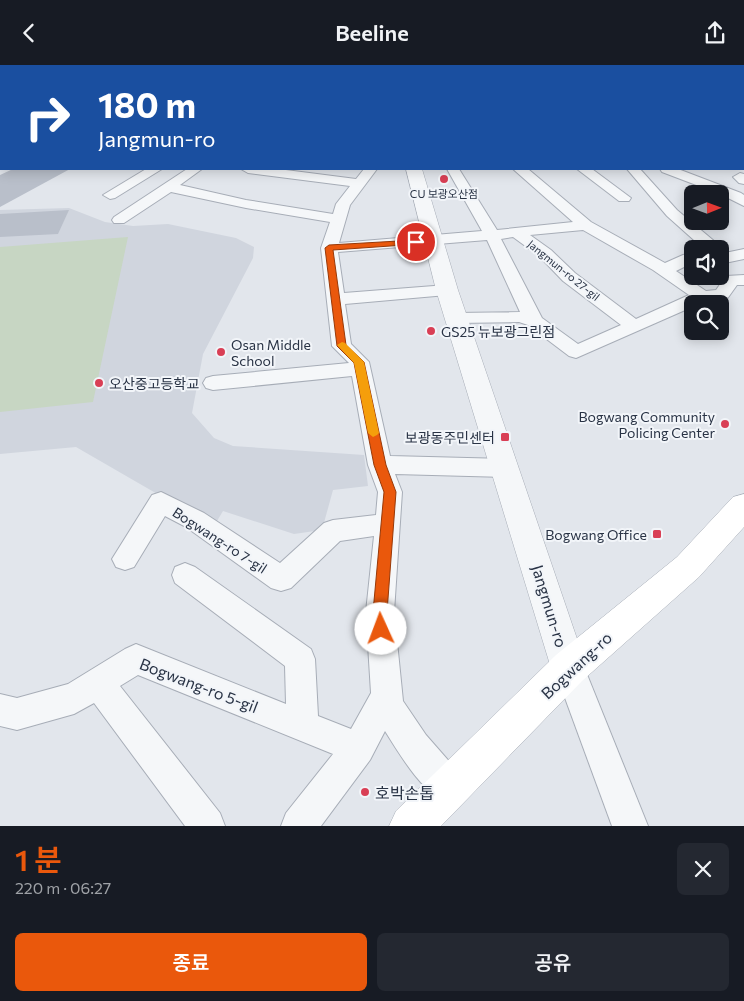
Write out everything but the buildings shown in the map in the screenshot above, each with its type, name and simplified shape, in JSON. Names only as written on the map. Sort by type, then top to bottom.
[{"type":"main road","name":"Bogwang-ro","points":[[411,826],[569,668],[688,567],[744,507]]},
{"type":"street","points":[[110,195],[153,170]]},
{"type":"street","points":[[120,220],[194,170]]},
{"type":"street","points":[[265,170],[366,176]]},
{"type":"street","name":"Jangmun-ro","points":[[414,170],[447,290],[569,668],[630,826]]},
{"type":"street","points":[[454,170],[492,235],[534,321]]},
{"type":"street","points":[[521,170],[586,225],[664,270],[701,295]]},
{"type":"street","points":[[585,170],[624,198]]},
{"type":"street","points":[[634,170],[672,213],[703,240]]},
{"type":"street","points":[[670,170],[741,197]]},
{"type":"street","points":[[690,178],[715,171]]},
{"type":"street","points":[[366,176],[343,203],[329,248],[342,346],[359,362],[380,465],[390,492],[380,612],[388,706],[414,747],[450,788]]},
{"type":"street","points":[[169,187],[246,204],[338,219]]},
{"type":"street","points":[[329,248],[434,241],[586,225]]},
{"type":"street","name":"Jangmun-ro 27-gil","points":[[517,233],[544,253],[569,277],[634,326]]},
{"type":"street","points":[[729,255],[744,254]]},
{"type":"street","points":[[664,270],[684,259]]},
{"type":"street","points":[[721,295],[732,280],[744,280]]},
{"type":"street","points":[[336,299],[447,290]]},
{"type":"street","points":[[456,318],[520,317],[534,321],[576,352],[684,304]]},
{"type":"street","points":[[213,383],[360,369]]},
{"type":"street","points":[[380,465],[506,468]]},
{"type":"street","name":"Bogwang-ro 7-gil","points":[[125,559],[161,502],[195,520],[281,579],[333,531],[387,524]]},
{"type":"street","points":[[184,575],[300,659],[303,726]]},
{"type":"street","name":"Bogwang-ro 5-gil","points":[[0,710],[17,714],[74,697],[136,659],[358,748]]},
{"type":"street","points":[[98,683],[207,826]]},
{"type":"street","points":[[299,826],[358,748],[387,697]]},
{"type":"shaded area","name":"오산중고등학교","points":[[69,208],[105,222],[133,226],[168,224],[236,238],[254,247],[253,258],[203,354],[192,413],[214,438],[233,446],[364,455],[368,486],[333,490],[322,530],[294,534],[223,511],[217,521],[166,499],[76,447],[0,454],[0,210]]},
{"type":"green space","points":[[128,237],[93,402],[0,412],[0,247]]},
{"type":"slow traffic","points":[[342,345],[359,362],[373,433]]},
{"type":"place","name":"CU 보광오산점","points":[[444,179]]},
{"type":"place","name":"GS25 뉴보광그린점","points":[[431,331]]},
{"type":"place","name":"Osan Middle School","points":[[221,352]]},
{"type":"place","name":"오산중고등학교","points":[[99,383]]},
{"type":"place","name":"Bogwang Community Policing Center","points":[[725,424]]},
{"type":"place","name":"보광동주민센터","points":[[505,437]]},
{"type":"place","name":"Bogwang Office","points":[[657,534]]},
{"type":"place","name":"호박손톱","points":[[365,792]]},
{"type":"route","points":[[381,629],[380,612],[390,492],[380,465],[359,362],[342,346],[329,248],[416,242]]}]
